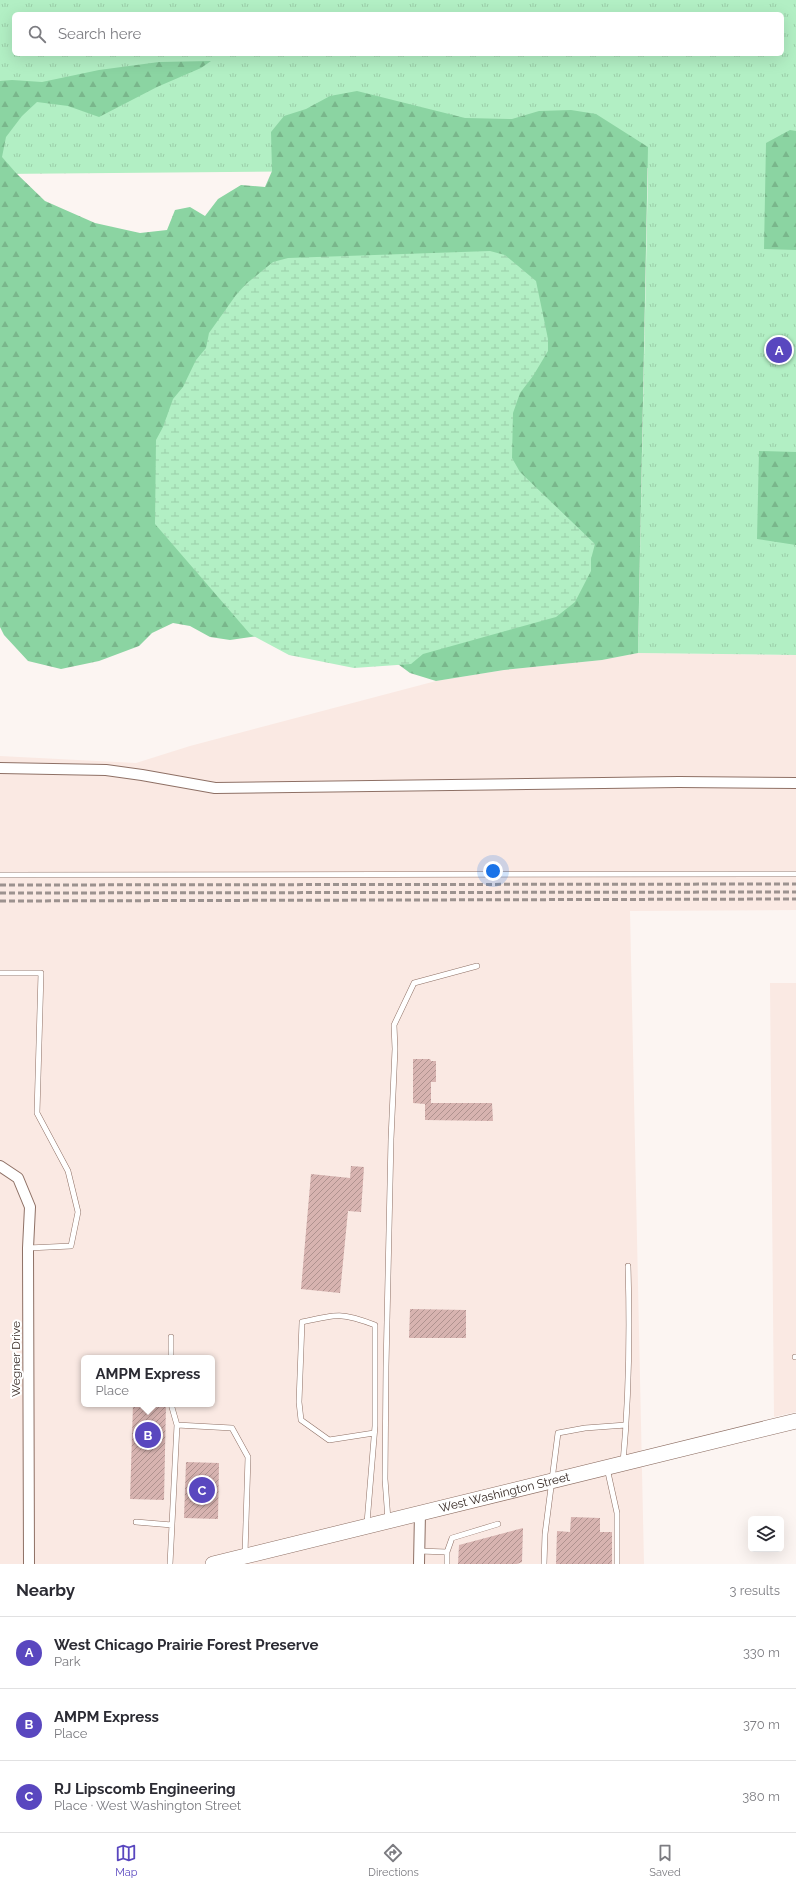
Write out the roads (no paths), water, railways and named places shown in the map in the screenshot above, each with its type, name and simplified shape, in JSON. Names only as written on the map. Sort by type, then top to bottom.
[{"type":"main road","name":"West Washington Street","points":[[213,1564],[796,1421]]},
{"type":"street","points":[[0,768],[106,770],[216,788],[679,782],[796,783]]},
{"type":"street","name":"Wegner Drive","points":[[0,1166],[18,1178],[30,1207],[28,1248],[29,1564]]},
{"type":"street","points":[[419,1564],[420,1513]]},
{"type":"lane","points":[[0,875],[796,874]]},
{"type":"lane","points":[[388,1521],[385,1479],[386,1366],[391,1139],[395,1049],[394,1025],[414,983],[477,966]]},
{"type":"lane","points":[[0,973],[41,973],[37,1113],[68,1171],[78,1212],[71,1246],[28,1248]]},
{"type":"lane","points":[[623,1464],[630,1323],[628,1266]]},
{"type":"lane","points":[[367,1526],[374,1433],[375,1325],[354,1317],[336,1314],[302,1322],[299,1402],[301,1420],[328,1440],[374,1433]]},
{"type":"lane","points":[[171,1337],[171,1355]]},
{"type":"lane","points":[[170,1564],[177,1425],[172,1407]]},
{"type":"lane","points":[[177,1425],[232,1428],[248,1457],[245,1556]]},
{"type":"lane","points":[[544,1564],[545,1534],[558,1433],[585,1428],[626,1425]]},
{"type":"lane","points":[[607,1467],[617,1513],[617,1564]]},
{"type":"lane","points":[[136,1522],[172,1525]]},
{"type":"lane","points":[[447,1564],[447,1552],[452,1538],[498,1524]]},
{"type":"lane","points":[[419,1550],[447,1552]]},
{"type":"railway","points":[[0,885],[796,884]]},
{"type":"railway","points":[[0,893],[796,892]]},
{"type":"railway","points":[[0,901],[796,899]]},
{"type":"place","name":"West Chicago Prairie Forest Preserve","points":[[779,350]]},
{"type":"place","name":"AMPM Express","points":[[148,1435]]},
{"type":"place","name":"RJ Lipscomb Engineering","points":[[202,1490]]}]
